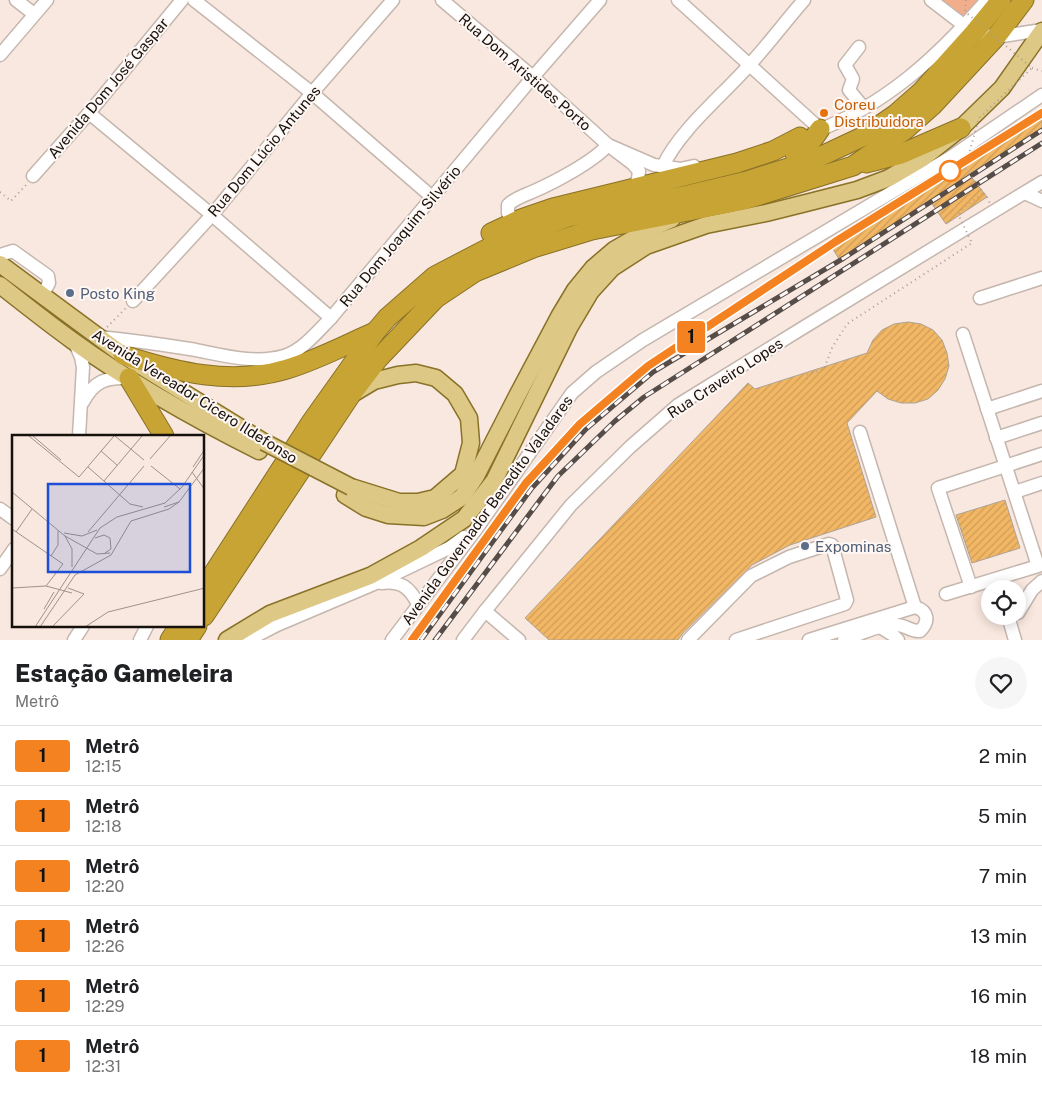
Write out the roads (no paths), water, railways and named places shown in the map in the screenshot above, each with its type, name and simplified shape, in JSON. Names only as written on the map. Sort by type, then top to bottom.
[{"type":"highway","points":[[205,614],[350,396],[378,359],[436,298],[475,272],[533,248],[690,202],[813,160],[864,136],[896,114],[921,92],[969,30],[1001,0]]},
{"type":"highway","points":[[853,166],[905,130],[932,106],[996,37],[1024,0]]},
{"type":"highway","points":[[435,276],[506,239],[568,217],[690,202],[744,200],[853,166],[901,154],[961,128]]},
{"type":"highway","points":[[747,182],[764,169],[802,151],[820,129]]},
{"type":"highway","points":[[205,586],[312,421],[376,331],[387,318],[466,246],[521,219],[593,197],[737,163],[773,151],[800,137]]},
{"type":"highway","points":[[593,197],[631,194],[690,202]]},
{"type":"highway","points":[[123,354],[182,372],[216,377],[250,376],[287,369],[376,331]]},
{"type":"highway","points":[[129,378],[163,435]]},
{"type":"highway","points":[[170,640],[178,628]]},
{"type":"highway","points":[[188,640],[196,628]]},
{"type":"main road","points":[[227,640],[270,614],[370,576],[421,548],[464,519],[494,481],[569,328],[591,291],[612,268],[646,246],[706,225],[857,190],[889,178],[923,158],[961,128],[1002,88],[1042,31]]},
{"type":"main road","name":"Avenida Vereador Cícero Ildefonso","points":[[348,491],[366,508],[388,515],[424,517],[442,510],[462,496],[476,476],[524,382],[575,290],[593,268],[614,250],[652,228],[690,202]]},
{"type":"main road","name":"Avenida Vereador Cícero Ildefonso","points":[[0,264],[75,320],[101,333],[123,354],[262,446],[348,491],[399,502],[418,502],[435,498],[463,474],[471,443],[469,418],[456,394],[436,378],[416,373],[398,374],[374,381],[350,396]]},
{"type":"main road","name":"Avenida Vereador Cícero Ildefonso","points":[[0,285],[74,341],[129,378],[211,427],[262,446]]},
{"type":"main road","points":[[47,321],[64,326],[84,337],[101,333]]},
{"type":"street","points":[[16,0],[34,14]]},
{"type":"street","points":[[0,55],[47,0]]},
{"type":"street","name":"Avenida Dom José Gaspar","points":[[33,176],[89,113],[182,0]]},
{"type":"street","points":[[194,0],[312,93],[432,197]]},
{"type":"street","name":"Rua Dom Lúcio Antunes","points":[[134,301],[212,215],[312,93],[393,0]]},
{"type":"street","name":"Rua Dom Aristides Porto","points":[[442,0],[533,77],[608,145],[633,164],[639,172],[638,180],[634,187]]},
{"type":"street","name":"Rua Dom Joaquim Silvério","points":[[101,333],[146,342],[266,360],[286,356],[302,346],[331,318],[600,0]]},
{"type":"street","points":[[678,0],[820,129]]},
{"type":"street","points":[[662,166],[669,152],[680,139],[750,64],[804,0]]},
{"type":"street","points":[[931,0],[969,30],[996,37],[1042,31]]},
{"type":"street","name":"Rua Dom Aristides Porto","points":[[608,145],[654,165],[680,168],[727,160],[800,137],[864,108],[896,88],[969,30],[987,0]]},
{"type":"street","points":[[859,47],[845,65],[853,79],[849,90],[864,108]]},
{"type":"street","name":"Avenida Governador Benedito Valadares","points":[[392,640],[477,528],[572,393],[596,372],[643,340],[951,157],[1042,95]]},
{"type":"street","points":[[89,113],[212,215],[331,318]]},
{"type":"street","points":[[521,219],[512,218],[508,213],[508,205],[513,200],[567,174],[589,161],[608,145]]},
{"type":"street","name":"Rua Craveiro Lopes","points":[[464,640],[485,611],[571,505],[630,447],[678,405],[1042,182]]},
{"type":"street","points":[[1025,193],[1042,201]]},
{"type":"street","points":[[0,255],[13,251],[48,276],[49,283],[42,296]]},
{"type":"street","points":[[980,298],[1042,278]]},
{"type":"street","points":[[963,334],[996,438],[1041,565],[1006,580]]},
{"type":"street","points":[[74,341],[83,367],[82,404],[78,435]]},
{"type":"street","points":[[82,404],[89,390],[98,383],[106,379],[129,378]]},
{"type":"street","points":[[987,409],[1042,391]]},
{"type":"street","points":[[996,438],[1042,423]]},
{"type":"street","points":[[860,432],[914,607]]},
{"type":"street","points":[[970,587],[938,488],[1042,454]]},
{"type":"street","points":[[1015,492],[1042,483]]},
{"type":"street","points":[[0,509],[12,518]]},
{"type":"street","points":[[248,640],[277,625],[376,583],[449,548],[477,528]]},
{"type":"street","points":[[688,640],[751,576],[789,557],[829,544],[832,545],[847,600],[844,604],[736,640]]},
{"type":"street","points":[[0,569],[12,553]]},
{"type":"street","points":[[376,583],[390,581],[402,585],[412,593],[418,604]]},
{"type":"street","points":[[1026,600],[1032,590],[1042,582]]},
{"type":"street","points":[[946,594],[981,586]]},
{"type":"street","points":[[325,593],[351,594]]},
{"type":"street","points":[[810,640],[914,607],[923,610],[927,617],[918,635],[902,625],[895,624],[880,627],[844,640]]},
{"type":"street","points":[[485,611],[517,639]]},
{"type":"street","points":[[880,627],[898,640]]},
{"type":"street","points":[[74,640],[82,628]]},
{"type":"street","points":[[140,640],[146,628]]},
{"type":"railway","points":[[412,640],[526,483],[580,424],[648,366],[835,242],[1042,113]]},
{"type":"railway","points":[[421,640],[532,488],[586,429],[653,372],[844,258],[1042,130]]},
{"type":"railway","points":[[435,640],[558,476],[615,421],[644,397],[1042,143]]},
{"type":"metro line","name":"1","points":[[412,640],[526,483],[580,424],[648,366],[835,242],[1042,113]]},
{"type":"place","name":"Coreu Distribuidora","points":[[824,113]]},
{"type":"place","name":"Posto King","points":[[70,293]]},
{"type":"place","name":"Expominas","points":[[805,546]]}]
